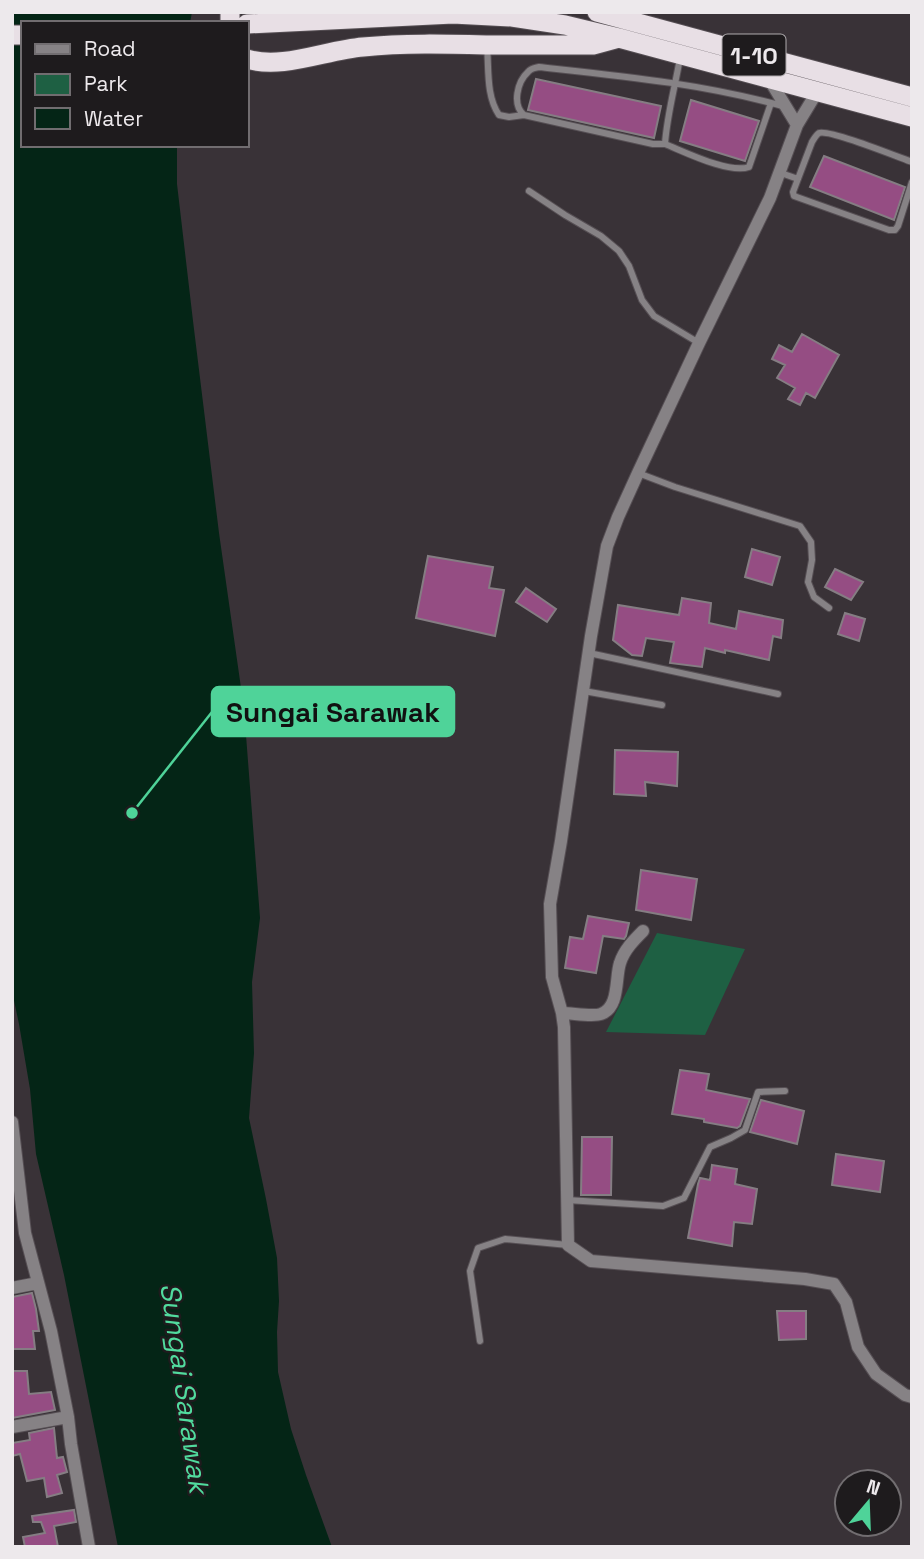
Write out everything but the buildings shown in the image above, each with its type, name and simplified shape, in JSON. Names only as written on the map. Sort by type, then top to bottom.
[{"type":"highway","name":"1-10","points":[[597,12],[624,23],[681,54],[912,117]]},
{"type":"highway","name":"1-10","points":[[248,24],[453,14],[512,17],[565,25],[624,23],[912,97]]},
{"type":"highway","points":[[248,59],[264,63],[285,61],[379,46],[593,45],[624,23]]},
{"type":"street","points":[[769,79],[797,125]]},
{"type":"street","points":[[817,92],[797,125],[770,198],[638,473],[607,546],[550,904],[552,977],[564,1027],[568,1245],[590,1261],[805,1279],[834,1284],[846,1302],[858,1348],[876,1374],[912,1397]]},
{"type":"street","points":[[562,1013],[600,1015],[608,1010],[614,997],[620,962],[633,941],[643,932]]},
{"type":"street","points":[[12,1122],[18,1234],[38,1283],[51,1331],[89,1547]]},
{"type":"street","points":[[12,1288],[38,1283]]},
{"type":"street","points":[[12,1427],[68,1417]]},
{"type":"lane","points":[[487,45],[492,106],[499,115],[524,115],[653,144],[665,144],[724,167],[741,170],[749,167],[771,103]]},
{"type":"lane","points":[[665,144],[666,125],[681,54]]},
{"type":"lane","points":[[524,115],[516,104],[518,91],[530,69],[539,67],[676,83],[747,96],[788,107]]},
{"type":"lane","points":[[912,162],[823,132],[817,134],[812,142],[793,192],[794,196],[895,230],[912,182]]},
{"type":"lane","points":[[781,173],[798,179]]},
{"type":"lane","points":[[529,191],[620,251],[629,265],[642,300],[654,316],[699,343]]},
{"type":"lane","points":[[638,473],[800,526],[811,542],[812,560],[808,582],[814,597],[829,608]]},
{"type":"lane","points":[[589,653],[778,694]]},
{"type":"lane","points":[[584,691],[662,705]]},
{"type":"lane","points":[[567,1200],[663,1206],[684,1198],[710,1147],[745,1130],[758,1092],[785,1091]]},
{"type":"lane","points":[[480,1341],[470,1271],[478,1248],[505,1239],[568,1245]]},
{"type":"green space","points":[[657,933],[745,949],[705,1035],[606,1032]]},
{"type":"water","name":"Sungai Sarawak","points":[[12,12],[192,12],[190,21],[21,21],[21,147],[177,147],[177,184],[193,321],[244,709],[260,918],[252,982],[254,1053],[249,1118],[277,1258],[278,1372],[291,1429],[332,1547],[118,1547],[64,1275],[36,1154],[30,1089],[12,991]]},
{"type":"place","name":"Sungai Sarawak","points":[[132,813]]}]
